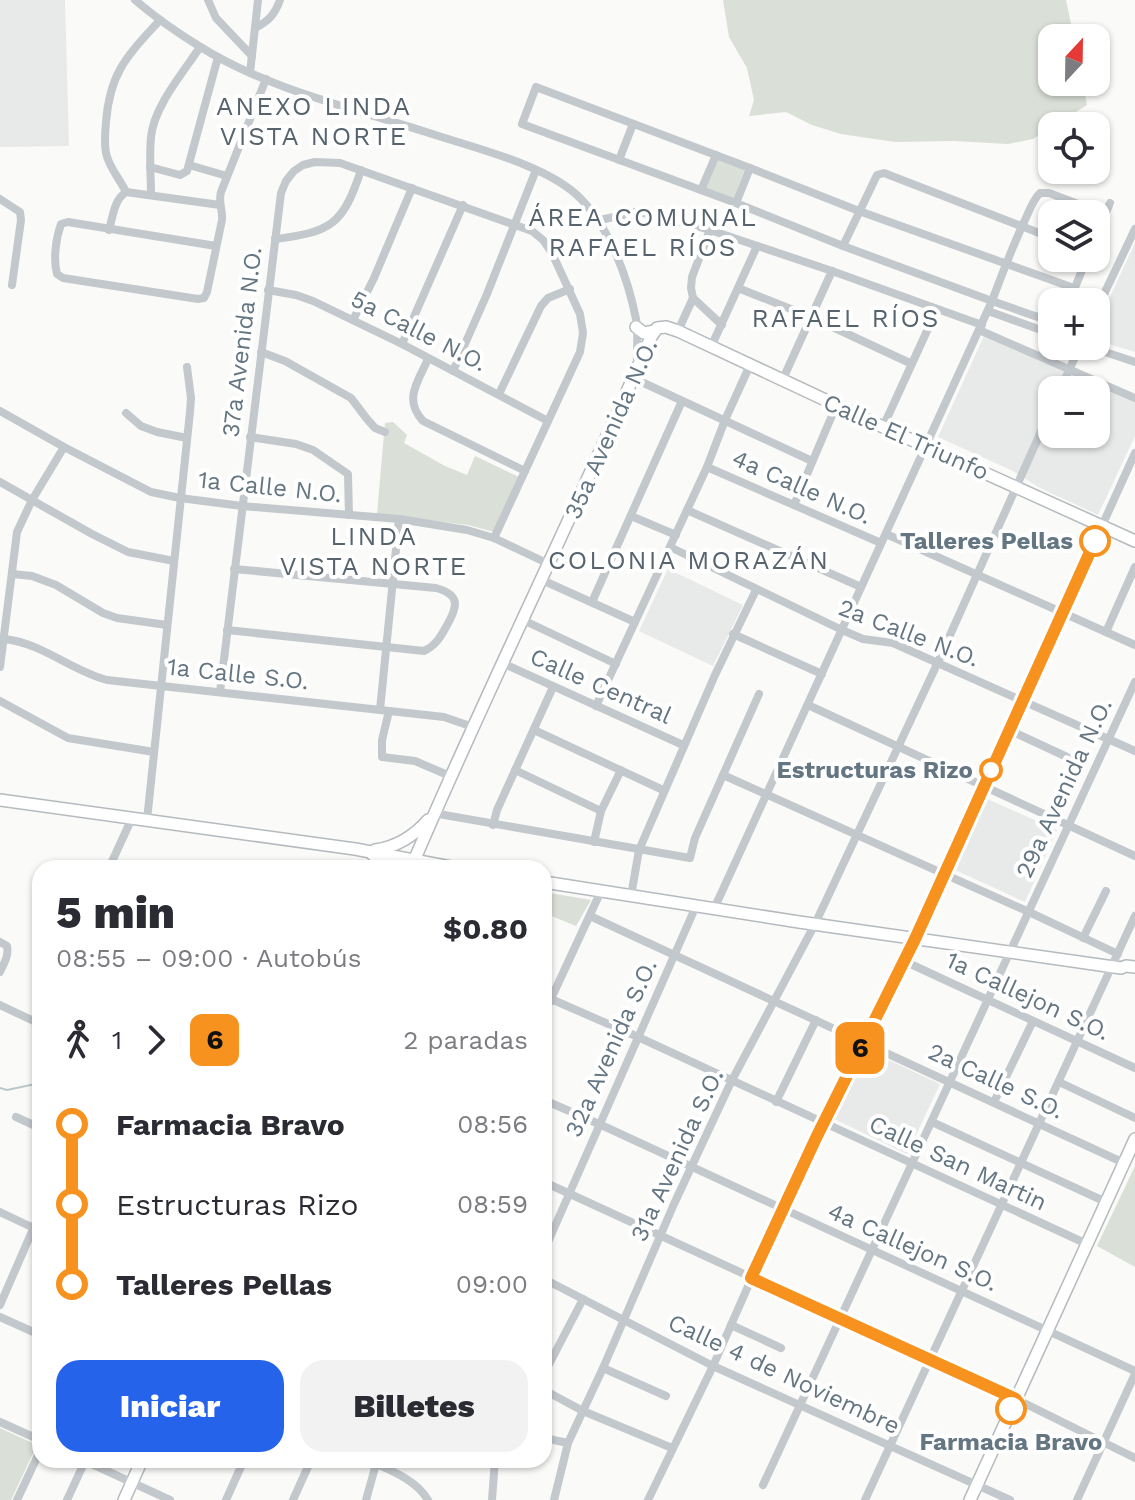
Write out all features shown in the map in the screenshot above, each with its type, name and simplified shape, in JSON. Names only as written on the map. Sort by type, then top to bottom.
[{"type":"main road","name":"Calle El Triunfo","points":[[636,327],[644,333],[658,329],[678,331],[1135,541]]},
{"type":"main road","name":"35a Avenida N.O.","points":[[433,813],[658,329]]},
{"type":"main road","points":[[0,800],[366,851],[398,860]]},
{"type":"main road","points":[[366,851],[400,843],[413,835],[433,813]]},
{"type":"main road","points":[[414,860],[433,813]]},
{"type":"main road","points":[[366,851],[380,860]]},
{"type":"main road","points":[[552,883],[996,950],[1008,958],[1135,967]]},
{"type":"main road","points":[[1117,967],[1135,974]]},
{"type":"main road","points":[[970,1500],[1135,1139]]},
{"type":"main road","points":[[124,1500],[138,1468]]},
{"type":"street","points":[[135,0],[200,47],[250,73],[536,170],[572,190],[600,220],[621,267],[636,321],[635,374],[682,401],[812,461]]},
{"type":"street","points":[[208,0],[216,18],[252,56]]},
{"type":"street","points":[[250,73],[258,0]]},
{"type":"street","points":[[255,28],[273,16],[280,0]]},
{"type":"street","points":[[126,192],[106,155],[107,109],[117,73],[135,47],[160,20]]},
{"type":"street","points":[[151,195],[151,135],[155,120],[200,47]]},
{"type":"street","points":[[150,167],[180,175],[187,171],[218,57]]},
{"type":"street","points":[[216,246],[68,222],[61,224],[58,231],[55,266],[57,274],[63,278],[204,298],[207,292],[222,220],[221,192],[266,79]]},
{"type":"street","points":[[1038,317],[522,124],[536,87],[859,211],[1074,288],[1081,272]]},
{"type":"street","points":[[619,160],[633,124]]},
{"type":"street","points":[[701,190],[716,155]]},
{"type":"street","name":"37a Avenida N.O.","points":[[220,692],[281,193],[286,181],[303,165],[340,163],[361,170]]},
{"type":"street","points":[[189,165],[227,176]]},
{"type":"street","points":[[736,203],[750,168]]},
{"type":"street","points":[[275,239],[318,232],[330,226],[347,205],[361,170],[515,223],[543,240],[580,314],[583,333],[580,352],[494,538]]},
{"type":"street","points":[[453,371],[536,170]]},
{"type":"street","points":[[843,246],[877,175],[884,173],[1038,232]]},
{"type":"street","points":[[353,320],[412,188]]},
{"type":"street","points":[[109,230],[117,202],[126,192],[220,205]]},
{"type":"street","points":[[714,909],[981,328],[1036,196],[1045,192],[1067,200]]},
{"type":"street","points":[[0,199],[20,212],[12,285]]},
{"type":"street","points":[[402,344],[463,205]]},
{"type":"street","points":[[600,220],[644,212],[710,230],[937,309],[1135,398]]},
{"type":"street","points":[[1107,288],[1135,229]]},
{"type":"street","points":[[710,230],[692,277],[691,288],[693,298],[722,325]]},
{"type":"street","points":[[711,347],[757,246]]},
{"type":"street","points":[[782,381],[832,271]]},
{"type":"street","points":[[738,288],[811,317],[912,364]]},
{"type":"street","points":[[499,394],[541,306],[548,298],[570,289]]},
{"type":"street","name":"5a Calle N.O.","points":[[268,290],[305,298],[353,320],[548,421]]},
{"type":"street","points":[[678,331],[693,298]]},
{"type":"street","points":[[883,427],[937,309]]},
{"type":"street","points":[[988,311],[1038,329]]},
{"type":"street","points":[[261,352],[285,361],[351,398],[375,428],[385,432]]},
{"type":"street","points":[[1110,354],[1135,362]]},
{"type":"street","points":[[428,359],[414,390],[412,402],[416,413],[423,421],[525,471]]},
{"type":"street","points":[[1066,376],[1073,360]]},
{"type":"street","points":[[596,706],[707,467],[750,365]]},
{"type":"street","points":[[147,820],[191,398],[187,367]]},
{"type":"street","points":[[592,602],[682,401]]},
{"type":"street","points":[[794,505],[836,406]]},
{"type":"street","name":"1a Calle N.O.","points":[[0,411],[151,492],[242,506],[399,519],[467,530],[494,538],[549,564]]},
{"type":"street","points":[[126,413],[141,426],[187,438]]},
{"type":"street","points":[[250,437],[296,444],[313,450],[348,474],[349,515]]},
{"type":"street","name":"31a Avenida S.O.","points":[[554,1500],[568,1443],[691,1167],[731,1082],[815,924],[938,662],[1038,437]]},
{"type":"street","points":[[0,667],[17,532],[64,447]]},
{"type":"street","points":[[648,1500],[713,1366],[782,1209],[915,939],[1135,453]]},
{"type":"street","name":"4a Calle N.O.","points":[[707,467],[881,543]]},
{"type":"street","points":[[0,482],[128,552],[174,561]]},
{"type":"street","points":[[687,510],[861,587]]},
{"type":"street","points":[[631,516],[676,535]]},
{"type":"street","points":[[399,519],[385,647],[382,757],[415,761],[450,776]]},
{"type":"street","points":[[886,534],[1135,645]]},
{"type":"street","name":"2a Calle N.O.","points":[[670,547],[842,630],[863,639],[893,643],[1135,751]]},
{"type":"street","points":[[1106,632],[1135,567]]},
{"type":"street","points":[[227,630],[424,651],[439,640],[456,604],[452,595],[436,588],[234,569]]},
{"type":"street","points":[[12,574],[32,576],[56,585],[117,618],[167,625]]},
{"type":"street","points":[[542,580],[635,622]]},
{"type":"street","points":[[631,896],[639,850],[663,790],[756,590]]},
{"type":"street","points":[[523,620],[616,664]]},
{"type":"street","points":[[733,634],[822,674]]},
{"type":"street","name":"1a Calle S.O.","points":[[5,639],[40,648],[92,676],[107,680],[444,717],[473,727]]},
{"type":"street","name":"Calle Central","points":[[502,663],[683,745]]},
{"type":"street","name":"29a Avenida N.O.","points":[[763,1485],[1135,682]]},
{"type":"street","points":[[493,825],[553,687]]},
{"type":"street","points":[[433,813],[690,858],[695,838],[759,694]]},
{"type":"street","points":[[0,701],[68,738],[154,752]]},
{"type":"street","points":[[808,705],[1135,856]]},
{"type":"street","points":[[534,730],[663,790]]},
{"type":"street","points":[[1009,730],[1067,757]]},
{"type":"street","points":[[515,770],[601,811]]},
{"type":"street","points":[[594,842],[601,811],[621,770]]},
{"type":"street","points":[[723,775],[1118,954]]},
{"type":"street","points":[[113,860],[132,818]]},
{"type":"street","points":[[552,997],[601,891]]},
{"type":"street","points":[[1083,938],[1106,891]]},
{"type":"street","name":"32a Avenida S.O.","points":[[552,1232],[696,906]]},
{"type":"street","name":"2a Calle S.O.","points":[[590,916],[1124,1163]]},
{"type":"street","points":[[865,1500],[1078,1041],[1117,967],[1118,954],[1135,916]]},
{"type":"street","points":[[0,972],[7,957],[3,944]]},
{"type":"street","name":"1a Callejon S.O.","points":[[904,961],[1135,1068]]},
{"type":"street","name":"Calle San Martin","points":[[552,999],[1087,1244]]},
{"type":"street","points":[[0,1005],[32,1018]]},
{"type":"street","points":[[776,1102],[816,1020]]},
{"type":"street","points":[[994,1102],[1033,1021]]},
{"type":"street","points":[[1059,1082],[1135,1118]]},
{"type":"street","name":"4a Callejon S.O.","points":[[552,1103],[1048,1330],[1135,1373]]},
{"type":"street","points":[[16,1117],[32,1124]]},
{"type":"street","points":[[932,1122],[1106,1202]]},
{"type":"street","points":[[552,1186],[1016,1399],[1135,1458]]},
{"type":"street","points":[[0,1212],[32,1227]]},
{"type":"street","points":[[0,1305],[32,1239]]},
{"type":"street","name":"Calle 4 de Noviembre","points":[[552,1283],[713,1366],[1010,1500]]},
{"type":"street","points":[[552,1359],[583,1299]]},
{"type":"street","points":[[0,1317],[32,1331]]},
{"type":"street","points":[[731,1325],[781,1348]]},
{"type":"street","points":[[603,1368],[666,1396]]},
{"type":"street","points":[[1077,1500],[1135,1373]]},
{"type":"street","points":[[552,1394],[583,1411],[672,1448]]},
{"type":"street","points":[[0,1422],[32,1436]]},
{"type":"street","points":[[552,1440],[568,1443]]},
{"type":"street","points":[[17,1500],[32,1468]]},
{"type":"street","points":[[67,1500],[81,1468]]},
{"type":"street","points":[[101,1468],[170,1500]]},
{"type":"street","points":[[226,1500],[240,1468]]},
{"type":"street","points":[[293,1500],[307,1468]]},
{"type":"street","points":[[366,1500],[371,1468]]},
{"type":"street","points":[[384,1468],[414,1483],[428,1500]]},
{"type":"street","points":[[492,1500],[494,1468]]},
{"type":"shaded area","points":[[0,0],[65,0],[69,146],[0,147]]},
{"type":"shaded area","points":[[723,0],[1066,0],[1071,24],[1038,24],[1038,96],[1085,96],[1087,105],[1076,112],[1038,112],[1038,136],[1008,144],[895,142],[841,134],[812,125],[786,112],[749,116],[754,100],[747,68],[729,37]]},
{"type":"shaded area","points":[[717,158],[745,169],[733,200],[704,189]]},
{"type":"shaded area","points":[[1135,243],[1135,352],[1110,344],[1110,297]]},
{"type":"shaded area","points":[[984,336],[1076,376],[1038,376],[1038,448],[1110,448],[1110,391],[1135,402],[1135,436],[1098,515],[1040,488],[1013,471],[938,437]]},
{"type":"shaded area","points":[[393,422],[407,435],[404,443],[445,466],[467,475],[475,456],[519,477],[494,532],[468,525],[377,514],[385,423]]},
{"type":"shaded area","points":[[668,569],[743,605],[713,666],[639,631]]},
{"type":"shaded area","points":[[985,798],[1057,830],[1025,902],[953,869]]},
{"type":"shaded area","points":[[552,893],[591,900],[576,926],[552,916]]},
{"type":"shaded area","points":[[865,1049],[940,1084],[907,1154],[832,1118]]},
{"type":"shaded area","points":[[1135,1166],[1135,1267],[1097,1246]]},
{"type":"shaded area","points":[[0,1428],[32,1443],[32,1456],[11,1500],[0,1500]]},
{"type":"waterway","points":[[0,1088],[7,1090],[32,1085]]},
{"type":"bus line","name":"6","points":[[1011,1409],[1016,1399],[751,1278],[816,1138],[915,939],[1095,541]]},
{"type":"place","name":"Talleres Pellas","points":[[1095,541]]},
{"type":"place","name":"Estructuras Rizo","points":[[991,770]]},
{"type":"place","name":"Farmacia Bravo","points":[[1011,1409]]},
{"type":"district","name":"ANEXO LINDA VISTA NORTE","points":[[314,121]]},
{"type":"district","name":"ÁREA COMUNAL RAFAEL RÍOS","points":[[643,232]]},
{"type":"district","name":"RAFAEL RÍOS","points":[[846,318]]},
{"type":"district","name":"LINDA VISTA NORTE","points":[[374,551]]},
{"type":"district","name":"COLONIA MORAZÁN","points":[[689,560]]}]
